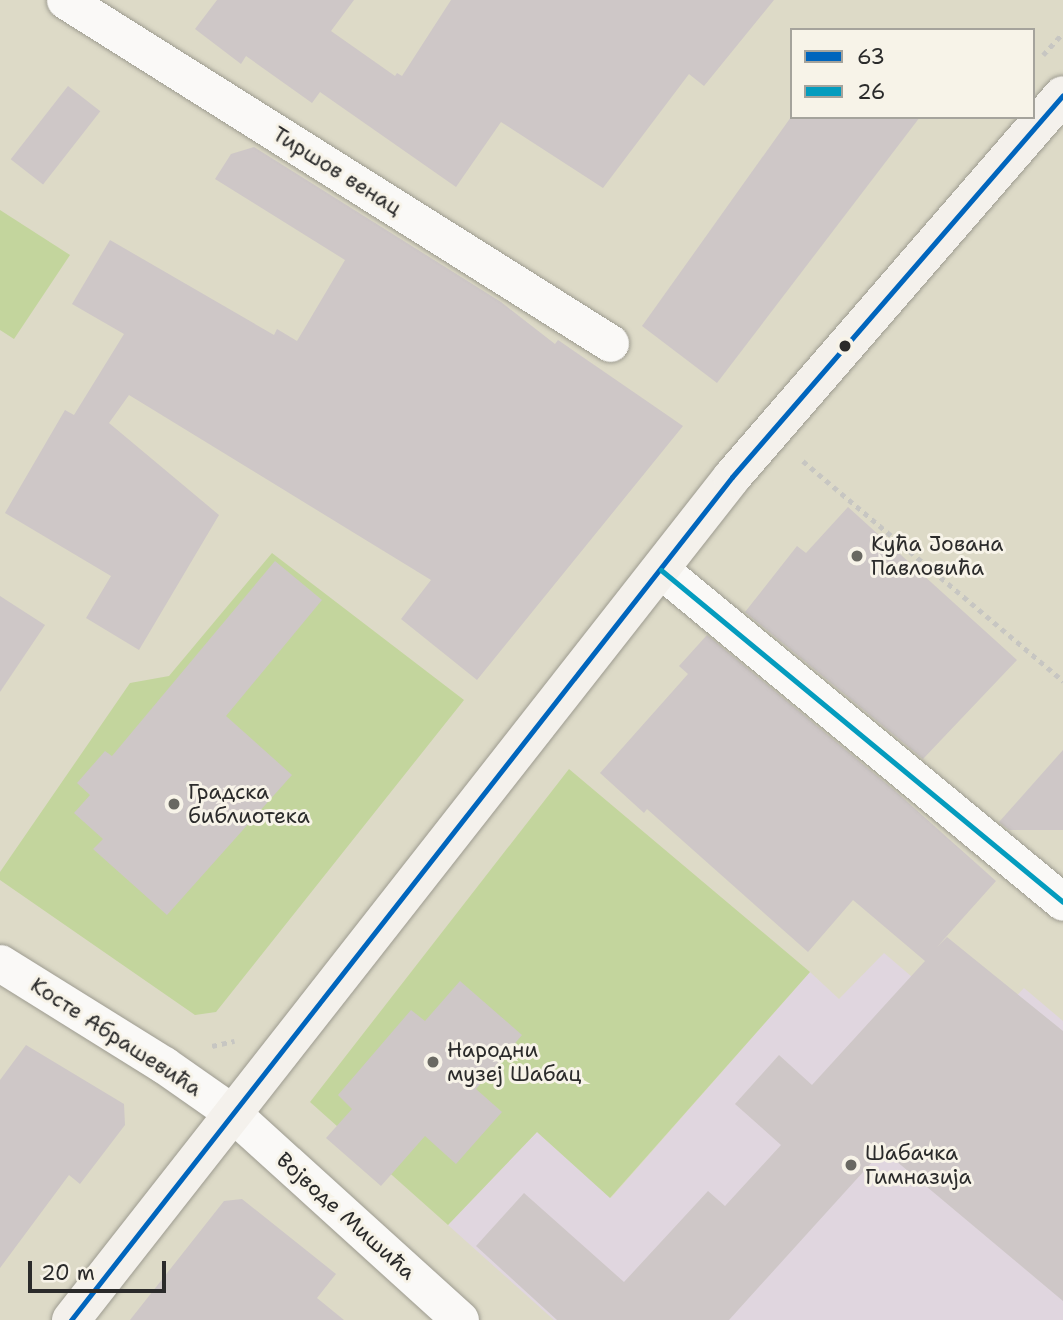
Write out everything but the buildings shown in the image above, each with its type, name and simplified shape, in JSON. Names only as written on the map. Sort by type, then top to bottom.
[{"type":"main road","points":[[71,1320],[231,1112],[291,1042],[771,433],[1063,94]]},
{"type":"street","name":"Тиршов венац","points":[[65,0],[610,343]]},
{"type":"street","points":[[661,570],[1063,902]]},
{"type":"street","name":"Косте Абрашевића","points":[[0,963],[164,1065],[231,1112]]},
{"type":"street","name":"Војводе Мишића","points":[[231,1112],[460,1320]]},
{"type":"path","points":[[1040,59],[1061,35]]},
{"type":"path","points":[[771,433],[1063,681]]},
{"type":"shaded area","name":"Шабачка Гимназија","points":[[884,953],[980,1035],[1024,988],[1063,1021],[1063,1320],[554,1320],[448,1225],[537,1132],[611,1198],[810,972],[839,999]]},
{"type":"green space","points":[[0,210],[70,255],[14,339],[0,330]]},
{"type":"green space","points":[[272,553],[464,700],[216,1012],[195,1015],[0,880],[0,872],[130,683],[169,676]]},
{"type":"green space","points":[[569,769],[810,972],[610,1198],[537,1132],[448,1225],[310,1102]]},
{"type":"transit line","name":"63","points":[[71,1320],[732,477],[1063,95]]},
{"type":"transit line","name":"26","points":[[661,570],[1063,902]]},
{"type":"place","name":"Кућа Јована Павловића","points":[[857,556]]},
{"type":"place","name":"Градска библиотека","points":[[174,804]]},
{"type":"place","name":"Народни музеј Шабац","points":[[433,1062]]},
{"type":"place","name":"Шабачка Гимназија","points":[[851,1165]]}]
